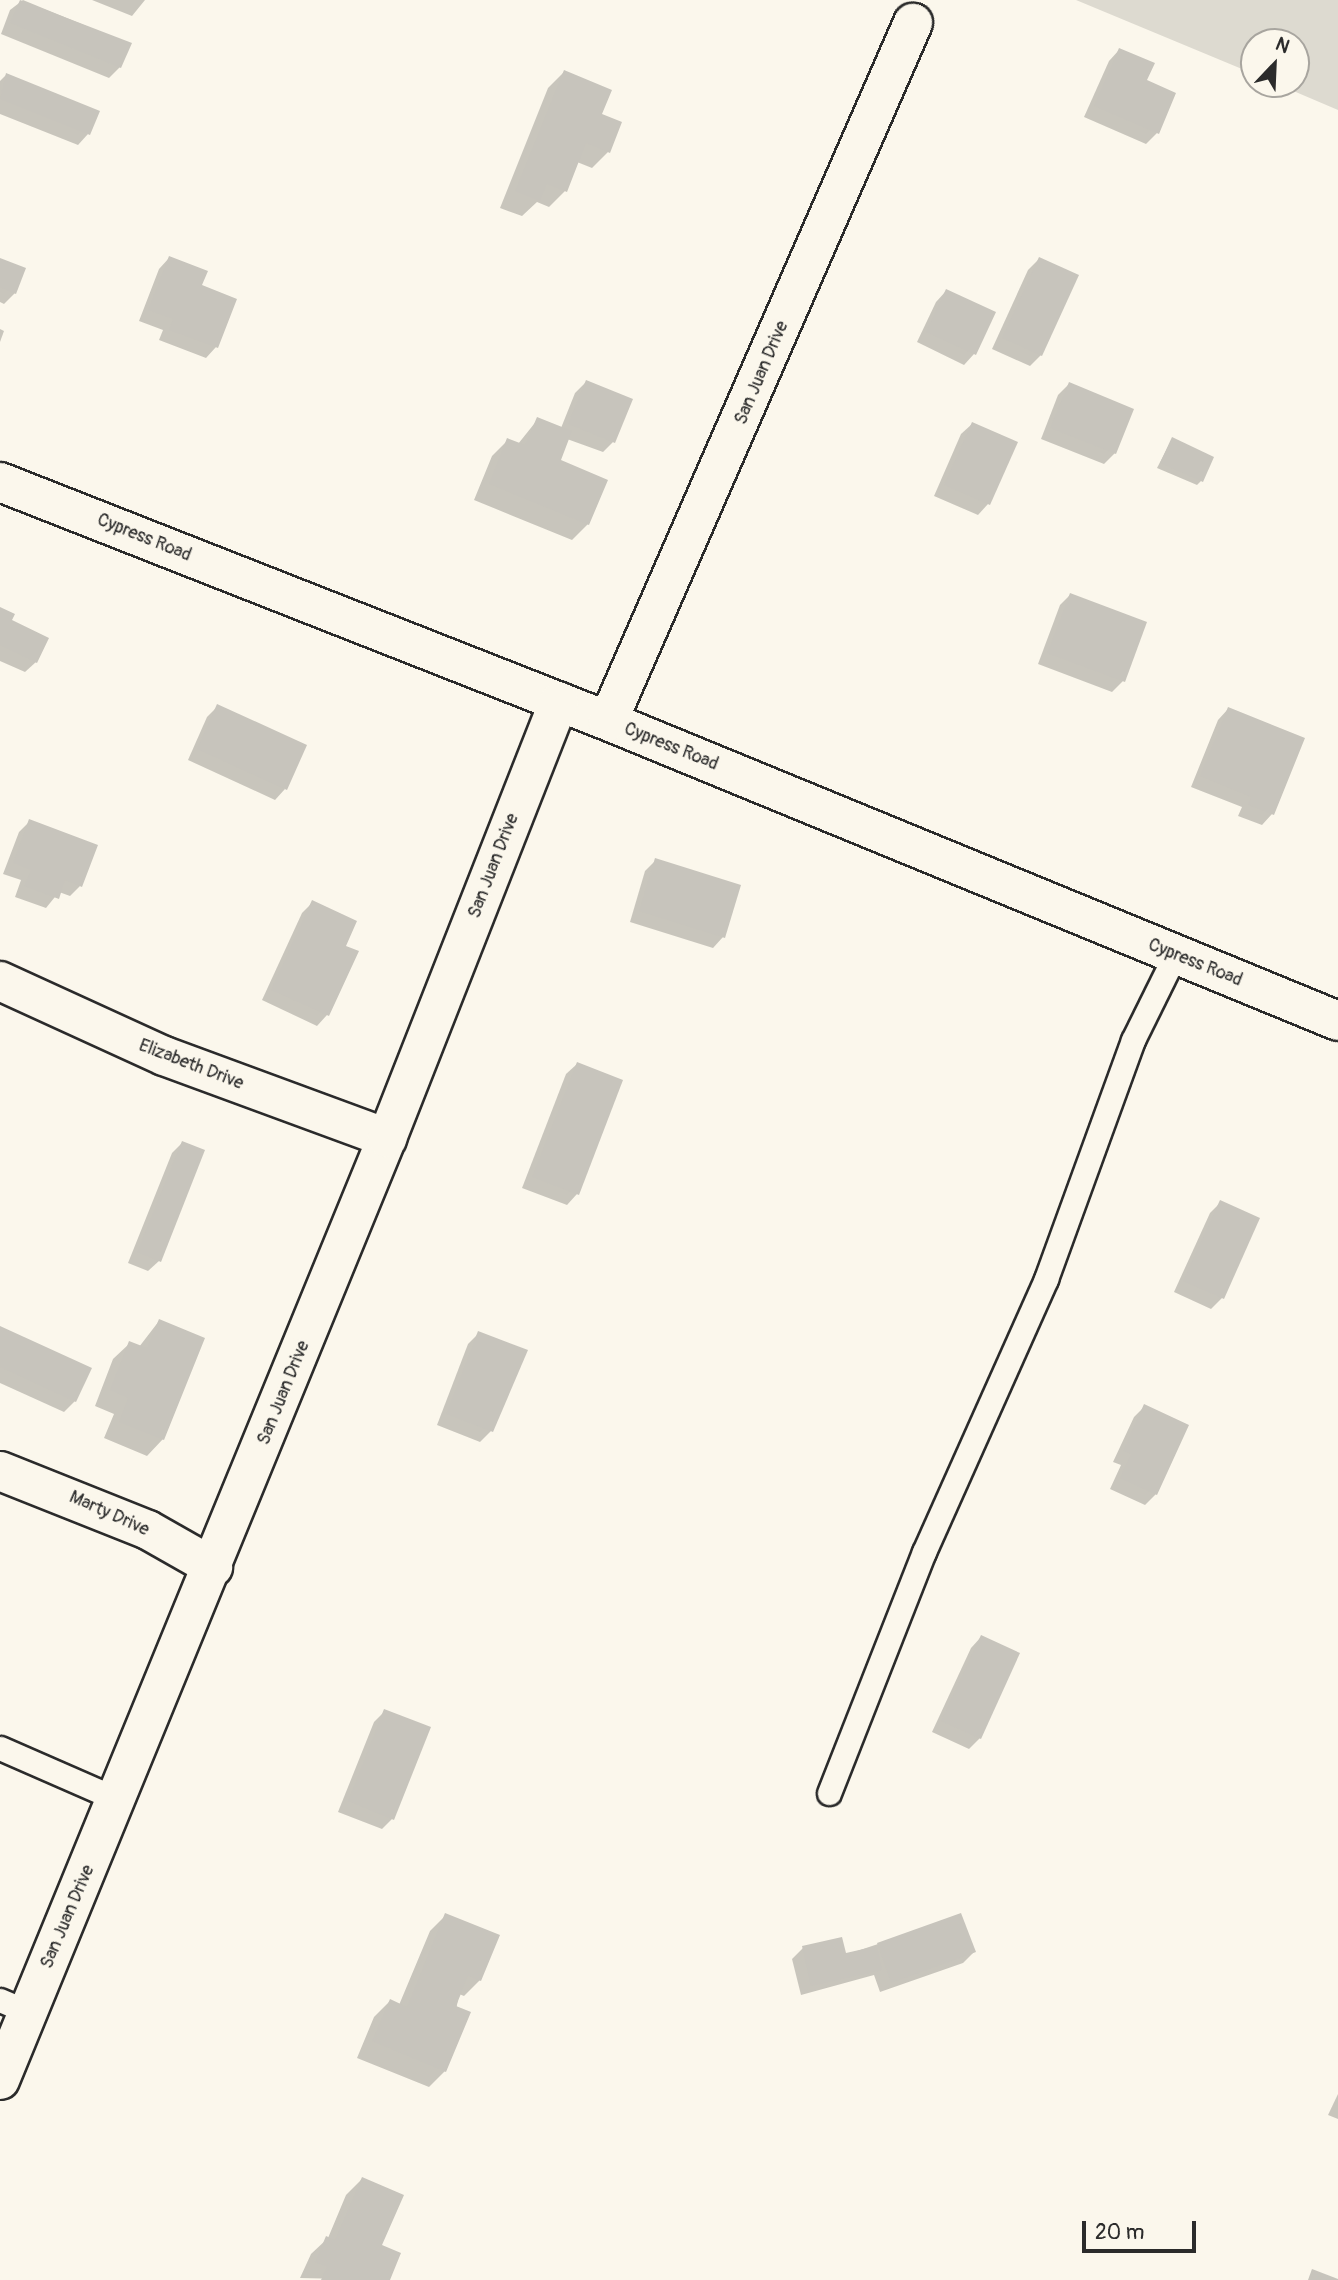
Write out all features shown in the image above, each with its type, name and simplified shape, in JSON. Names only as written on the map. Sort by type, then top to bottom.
[{"type":"street","name":"San Juan Drive","points":[[608,722],[913,23]]},
{"type":"street","name":"Cypress Road","points":[[0,482],[559,702],[1338,1021]]},
{"type":"street","name":"San Juan Drive","points":[[0,2080],[14,2006],[117,1799],[387,1138],[559,702]]},
{"type":"street","name":"Elizabeth Drive","points":[[0,981],[164,1056],[387,1138]]},
{"type":"street","name":"Marty Drive","points":[[0,1471],[148,1531],[213,1567]]},
{"type":"lane","points":[[829,1793],[924,1552],[1046,1279],[1133,1040],[1175,955]]},
{"type":"lane","points":[[0,1748],[117,1799]]},
{"type":"shaded area","points":[[1076,0],[1338,0],[1338,110],[1310,98],[1310,28],[1240,28],[1240,68]]},
{"type":"building","points":[[20,0],[132,43],[121,68],[10,23]]},
{"type":"building","points":[[1119,48],[1155,63],[1147,80],[1176,93],[1159,134],[1094,106]]},
{"type":"building","points":[[564,70],[612,90],[602,114],[622,122],[610,153],[586,143],[567,192],[547,184],[540,201],[515,191]]},
{"type":"building","points":[[6,73],[100,111],[90,135],[0,99]]},
{"type":"building","points":[[169,256],[208,271],[202,285],[237,299],[218,348],[169,330],[173,319],[148,310]]},
{"type":"building","points":[[1039,257],[1079,275],[1042,356],[1002,338]]},
{"type":"building","points":[[0,258],[26,268],[16,294],[0,287]]},
{"type":"building","points":[[946,289],[996,312],[976,355],[926,332]]},
{"type":"building","points":[[586,380],[633,399],[615,443],[568,424]]},
{"type":"building","points":[[1069,382],[1134,409],[1116,454],[1050,428]]},
{"type":"building","points":[[537,417],[572,431],[561,460],[608,480],[589,525],[489,484],[507,438],[525,445]]},
{"type":"building","points":[[972,422],[1018,442],[990,505],[944,485]]},
{"type":"building","points":[[1172,437],[1214,457],[1203,482],[1160,463]]},
{"type":"building","points":[[1070,593],[1147,622],[1125,682],[1047,653]]},
{"type":"building","points":[[0,607],[15,614],[12,620],[49,638],[37,663],[0,645]]},
{"type":"building","points":[[217,704],[307,745],[287,790],[197,749]]},
{"type":"building","points":[[1228,707],[1305,738],[1274,815],[1248,805],[1251,797],[1200,776]]},
{"type":"building","points":[[29,819],[98,845],[82,887],[65,880],[59,899],[24,886],[31,870],[13,863]]},
{"type":"building","points":[[655,858],[741,885],[725,938],[639,911]]},
{"type":"building","points":[[312,900],[357,921],[346,946],[359,951],[329,1016],[271,990]]},
{"type":"building","points":[[577,1062],[623,1080],[579,1195],[532,1177]]},
{"type":"building","points":[[182,1141],[205,1150],[161,1262],[137,1252]]},
{"type":"building","points":[[1220,1200],[1260,1218],[1224,1299],[1183,1281]]},
{"type":"building","points":[[159,1319],[205,1338],[164,1440],[119,1422],[128,1398],[110,1390],[129,1341],[147,1348]]},
{"type":"building","points":[[0,1326],[92,1368],[76,1402],[0,1367]]},
{"type":"building","points":[[478,1331],[528,1350],[493,1432],[446,1414]]},
{"type":"building","points":[[1144,1404],[1189,1425],[1157,1495],[1120,1478],[1131,1454],[1123,1451]]},
{"type":"building","points":[[981,1635],[1020,1653],[981,1739],[941,1721]]},
{"type":"building","points":[[384,1709],[431,1727],[394,1820],[348,1801]]},
{"type":"building","points":[[445,1913],[500,1935],[481,1981],[468,1976],[456,2006],[471,2012],[446,2072],[372,2041],[390,1999],[407,2007]]},
{"type":"building","points":[[961,1913],[976,1952],[891,1983],[877,1943]]},
{"type":"building","points":[[842,1937],[846,1953],[877,1946],[882,1970],[811,1986],[802,1946]]},
{"type":"building","points":[[362,2177],[404,2195],[382,2245],[401,2253],[390,2280],[321,2280],[327,2267],[315,2262],[326,2236],[335,2240]]},
{"type":"building","points":[[1312,2269],[1338,2279],[1338,2280],[1308,2280]]}]
